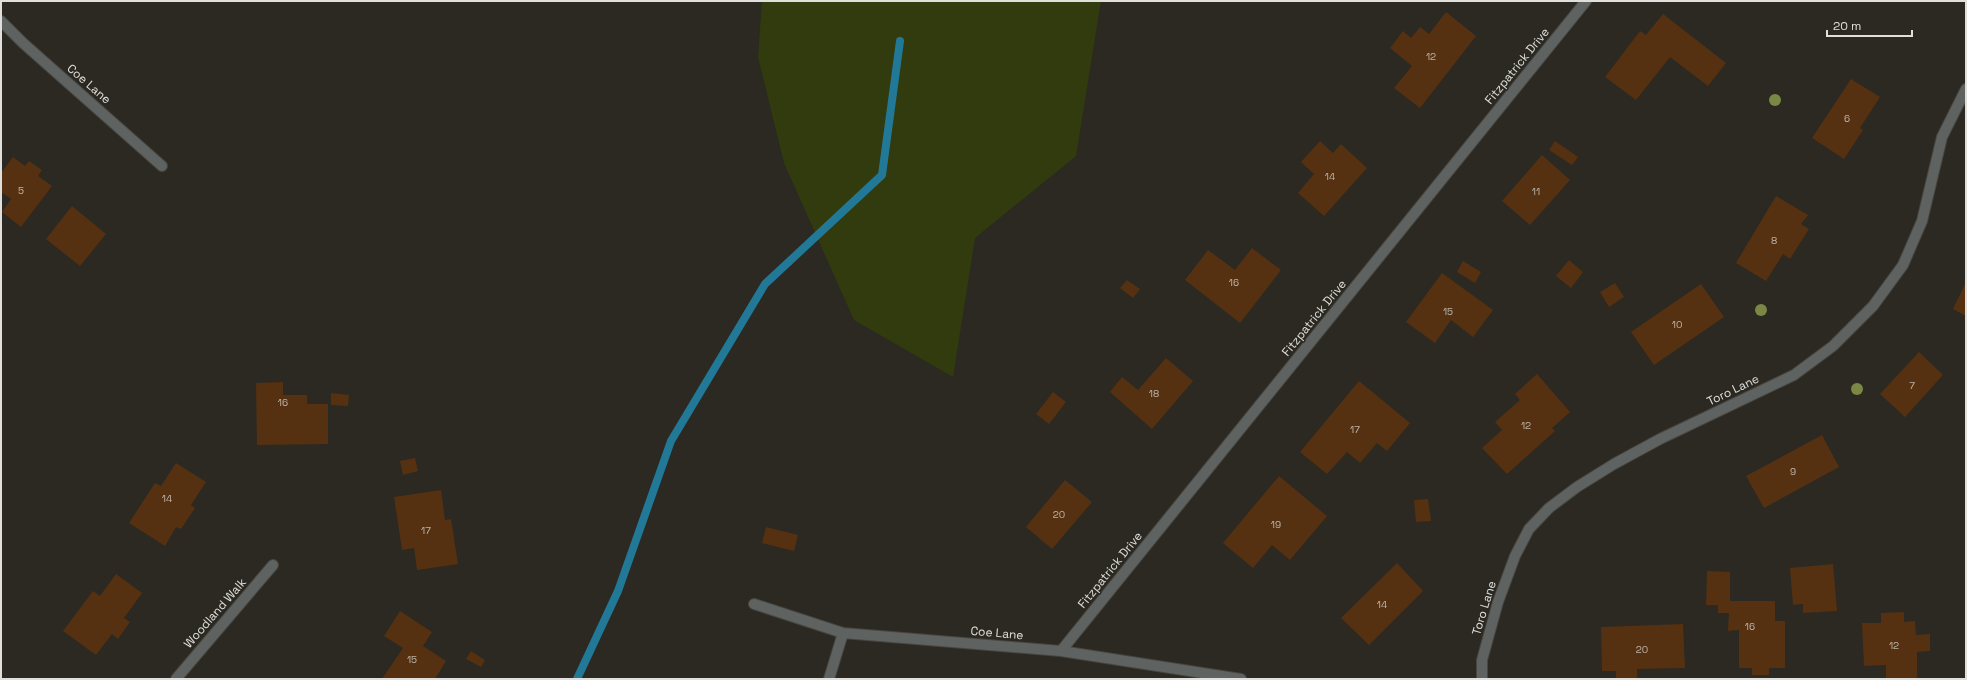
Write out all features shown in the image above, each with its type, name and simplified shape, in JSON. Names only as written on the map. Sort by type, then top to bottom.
[{"type":"street","name":"Fitzpatrick Drive","points":[[1061,651],[1586,1]]},
{"type":"street","name":"Coe Lane","points":[[1,21],[23,43],[162,166]]},
{"type":"street","name":"Toro Lane","points":[[1482,679],[1482,660],[1498,602],[1515,556],[1529,530],[1549,508],[1577,487],[1614,464],[1660,439],[1794,375],[1833,346],[1873,306],[1903,265],[1922,221],[1942,137],[1966,89]]},
{"type":"street","name":"Woodland Walk","points":[[176,679],[273,565]]},
{"type":"street","name":"Coe Lane","points":[[754,604],[843,633],[1061,651],[1242,679]]},
{"type":"street","points":[[829,679],[843,633]]},
{"type":"green space","points":[[762,1],[1101,1],[1076,156],[975,238],[953,377],[854,320],[784,163],[758,57]]},
{"type":"building","points":[[1446,12],[1476,36],[1420,108],[1394,88],[1412,66],[1390,48],[1403,31],[1411,38],[1420,27],[1429,34]]},
{"type":"building","points":[[1663,14],[1726,63],[1708,86],[1670,57],[1636,100],[1605,77],[1640,31],[1646,35]]},
{"type":"building","points":[[1851,79],[1880,97],[1860,128],[1863,130],[1844,159],[1812,138]]},
{"type":"building","points":[[1320,141],[1333,153],[1341,144],[1367,168],[1324,216],[1298,193],[1314,174],[1301,162]]},
{"type":"building","points":[[1555,141],[1578,157],[1572,165],[1549,150]]},
{"type":"building","points":[[1542,155],[1570,180],[1530,225],[1502,201]]},
{"type":"building","points":[[13,157],[25,166],[29,161],[42,170],[38,176],[52,186],[21,227],[2,212],[11,199],[1,192],[1,173]]},
{"type":"building","points":[[1776,196],[1808,215],[1801,224],[1809,229],[1790,259],[1783,254],[1766,281],[1736,263]]},
{"type":"building","points":[[72,206],[106,234],[80,266],[46,239]]},
{"type":"building","points":[[1252,248],[1281,270],[1240,323],[1185,280],[1208,250],[1235,270]]},
{"type":"building","points":[[1569,260],[1583,272],[1571,288],[1556,276]]},
{"type":"building","points":[[1463,261],[1481,272],[1475,283],[1457,272]]},
{"type":"building","points":[[1442,273],[1493,310],[1473,337],[1451,320],[1435,343],[1406,322]]},
{"type":"building","points":[[1127,280],[1140,289],[1133,298],[1120,288]]},
{"type":"building","points":[[1966,282],[1966,316],[1953,309]]},
{"type":"building","points":[[1615,283],[1624,297],[1609,307],[1600,292]]},
{"type":"building","points":[[1701,284],[1724,317],[1654,365],[1631,332]]},
{"type":"building","points":[[1919,352],[1943,375],[1905,417],[1880,394]]},
{"type":"building","points":[[1166,358],[1193,381],[1152,429],[1110,392],[1122,377],[1138,390]]},
{"type":"building","points":[[1537,374],[1570,412],[1552,428],[1555,431],[1507,474],[1482,448],[1502,430],[1495,422],[1520,400],[1515,394]]},
{"type":"building","points":[[1359,381],[1410,423],[1387,451],[1377,443],[1360,463],[1347,452],[1327,474],[1300,452]]},
{"type":"building","points":[[283,382],[283,395],[307,395],[307,404],[328,404],[328,444],[257,445],[256,383]]},
{"type":"building","points":[[1053,392],[1066,402],[1049,424],[1036,414]]},
{"type":"building","points":[[331,393],[349,395],[348,406],[331,405]]},
{"type":"building","points":[[1822,435],[1839,467],[1764,508],[1746,476]]},
{"type":"building","points":[[415,458],[418,471],[403,475],[400,461]]},
{"type":"building","points":[[176,463],[206,482],[191,505],[195,508],[181,529],[176,527],[165,546],[129,523],[155,483],[161,486]]},
{"type":"building","points":[[1279,476],[1327,516],[1290,560],[1272,545],[1253,568],[1223,543]]},
{"type":"building","points":[[1065,480],[1092,502],[1052,549],[1026,527]]},
{"type":"building","points":[[441,490],[445,520],[451,519],[458,564],[417,570],[414,548],[402,550],[394,497]]},
{"type":"building","points":[[1428,499],[1431,521],[1416,522],[1414,500]]},
{"type":"building","points":[[766,527],[798,535],[794,551],[762,543]]},
{"type":"building","points":[[1397,563],[1423,591],[1369,645],[1341,618]]},
{"type":"building","points":[[1833,564],[1837,611],[1803,613],[1803,604],[1793,605],[1790,568]]},
{"type":"building","points":[[1707,571],[1730,572],[1730,601],[1775,601],[1775,621],[1785,621],[1785,668],[1769,668],[1769,675],[1752,675],[1752,668],[1739,668],[1739,630],[1728,631],[1729,613],[1718,613],[1718,605],[1706,605]]},
{"type":"building","points":[[116,574],[142,593],[124,618],[130,622],[118,639],[112,634],[96,655],[63,631],[93,591],[100,596]]},
{"type":"building","points":[[400,611],[432,632],[423,646],[446,661],[435,679],[382,679],[403,648],[384,636]]},
{"type":"building","points":[[1904,612],[1904,622],[1915,621],[1916,635],[1930,634],[1930,651],[1917,652],[1917,678],[1886,679],[1886,665],[1864,666],[1862,623],[1881,623],[1881,613]]},
{"type":"building","points":[[1683,624],[1685,668],[1637,669],[1637,679],[1616,679],[1616,671],[1602,671],[1601,627]]},
{"type":"building","points":[[471,651],[485,660],[481,667],[466,659]]},
{"type":"waterway","points":[[577,679],[618,591],[671,441],[765,284],[882,175],[900,41]]}]
